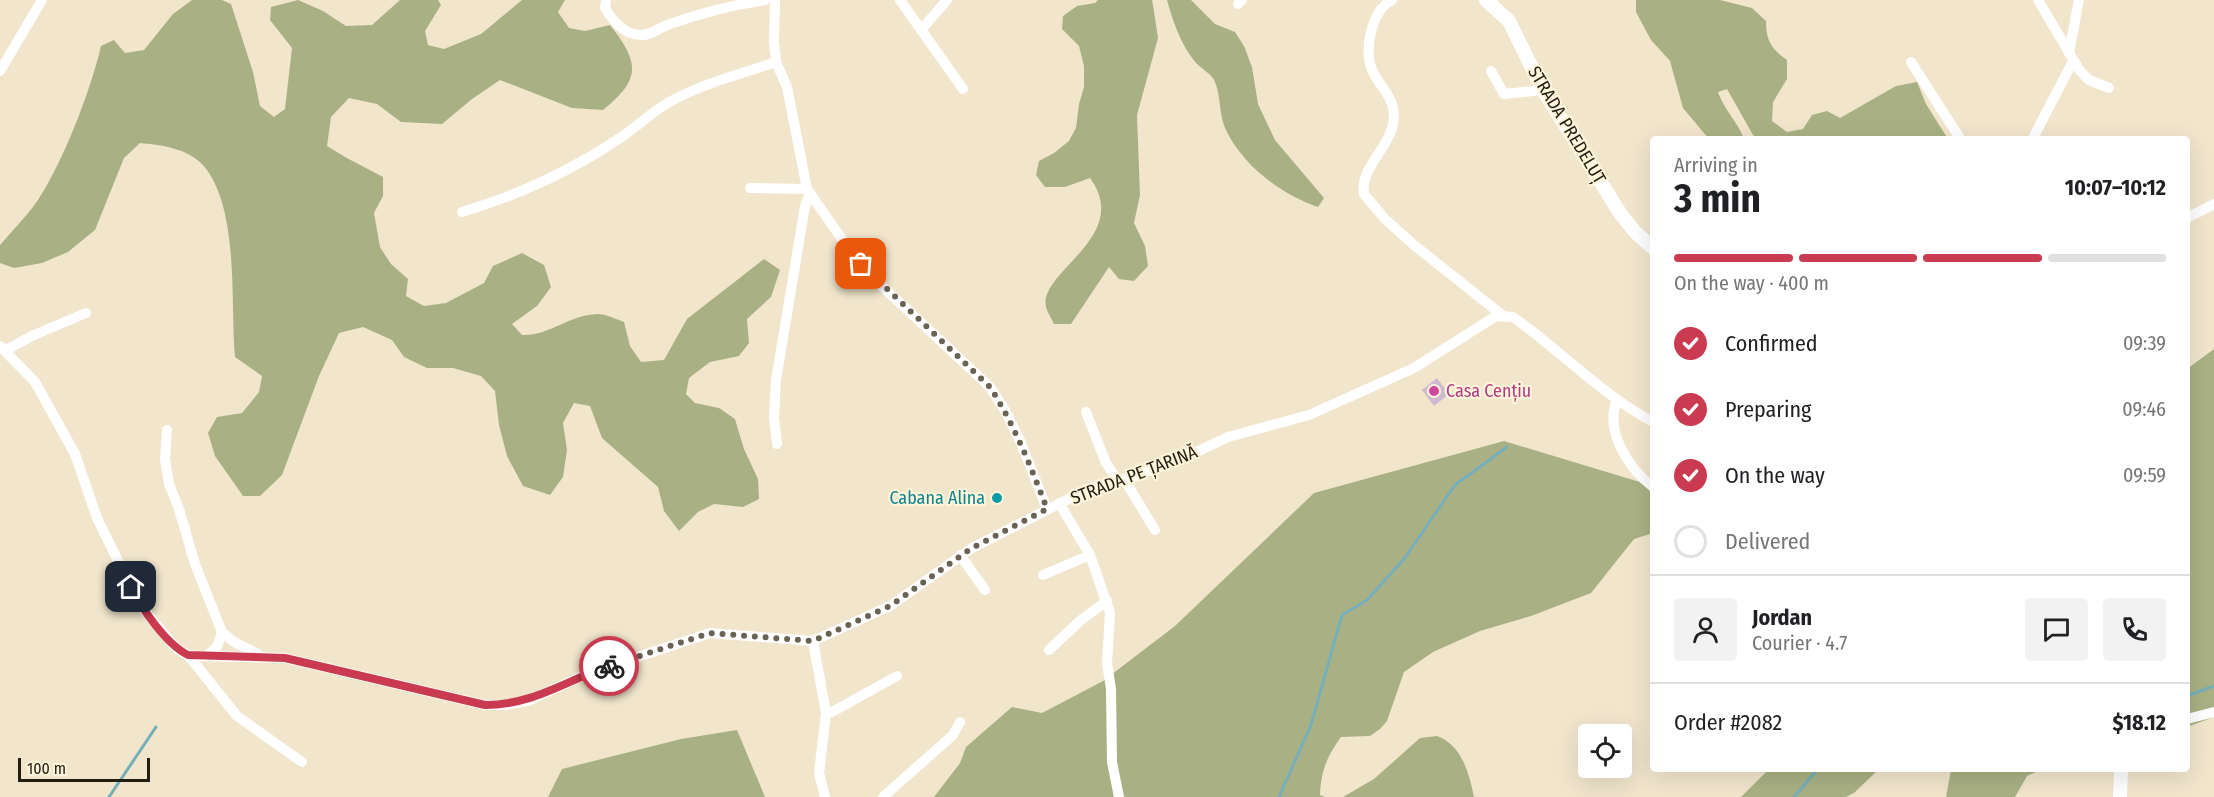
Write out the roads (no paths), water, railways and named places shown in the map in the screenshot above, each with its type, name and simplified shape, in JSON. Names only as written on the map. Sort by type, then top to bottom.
[{"type":"main road","name":"STRADA PREDELUȚ","points":[[1486,0],[1509,21],[1543,90],[1620,213],[1635,232],[1650,245]]},
{"type":"main road","points":[[2120,797],[2121,772]]},
{"type":"street","points":[[0,71],[42,0]]},
{"type":"street","points":[[606,0],[605,8],[613,20],[624,30],[638,35],[652,33],[694,16],[765,0]]},
{"type":"street","points":[[775,0],[776,62],[787,87],[808,191],[871,276],[990,387],[1006,412],[1021,443],[1047,509]]},
{"type":"street","points":[[900,0],[963,89]]},
{"type":"street","points":[[921,30],[946,0]]},
{"type":"street","points":[[1392,0],[1377,16],[1370,37],[1369,56],[1373,72],[1390,99],[1394,119],[1383,150],[1365,178],[1364,194],[1385,219],[1414,245],[1502,315],[1519,321],[1617,400],[1650,420]]},
{"type":"street","points":[[2038,0],[2071,57],[2089,80],[2109,88]]},
{"type":"street","points":[[2034,136],[2071,57],[2079,0]]},
{"type":"street","points":[[462,212],[518,194],[559,174],[621,138],[656,109],[678,97],[736,73],[776,62]]},
{"type":"street","points":[[1911,62],[1958,136]]},
{"type":"street","points":[[1491,71],[1504,94],[1543,90]]},
{"type":"street","points":[[750,188],[808,191]]},
{"type":"street","points":[[777,444],[774,417],[776,380],[808,191]]},
{"type":"street","points":[[2190,216],[2214,204]]},
{"type":"street","points":[[86,313],[3,348],[35,382],[75,454],[97,518],[139,604],[177,650],[188,655],[237,716],[302,762]]},
{"type":"street","name":"STRADA PE ȚARINĂ","points":[[188,655],[285,658],[485,705],[506,705],[528,701],[589,673],[698,635],[722,633],[813,641],[890,606],[960,555],[1090,488],[1121,480],[1184,458],[1228,437],[1309,415],[1414,368],[1496,315],[1502,315]]},
{"type":"street","points":[[1617,400],[1613,412],[1617,438],[1634,470],[1650,484]]},
{"type":"street","points":[[1086,412],[1106,463],[1121,480],[1155,530]]},
{"type":"street","points":[[166,430],[165,459],[169,484],[182,516],[195,564],[222,632],[234,642],[263,657]]},
{"type":"street","points":[[1059,503],[1090,555],[1107,601],[1110,624],[1107,663],[1111,689],[1112,762],[1119,797]]},
{"type":"street","points":[[960,555],[985,590]]},
{"type":"street","points":[[1043,575],[1090,555]]},
{"type":"street","points":[[1049,650],[1081,620],[1107,601]]},
{"type":"street","points":[[207,656],[217,647],[222,632]]},
{"type":"street","points":[[813,641],[826,713],[819,773],[825,797]]},
{"type":"street","points":[[826,713],[832,712],[897,676]]},
{"type":"street","points":[[2190,717],[2214,712]]},
{"type":"street","points":[[883,797],[953,735],[960,722]]},
{"type":"waterway","points":[[1279,797],[1311,725],[1342,615],[1367,600],[1404,559],[1455,485],[1507,447]]},
{"type":"waterway","points":[[2190,695],[2214,686]]},
{"type":"waterway","points":[[109,797],[156,727]]},
{"type":"waterway","points":[[1794,797],[1815,772]]},
{"type":"place","name":"Casa Cențiu","points":[[1434,391]]},
{"type":"place","name":"Cabana Alina","points":[[997,498]]}]
